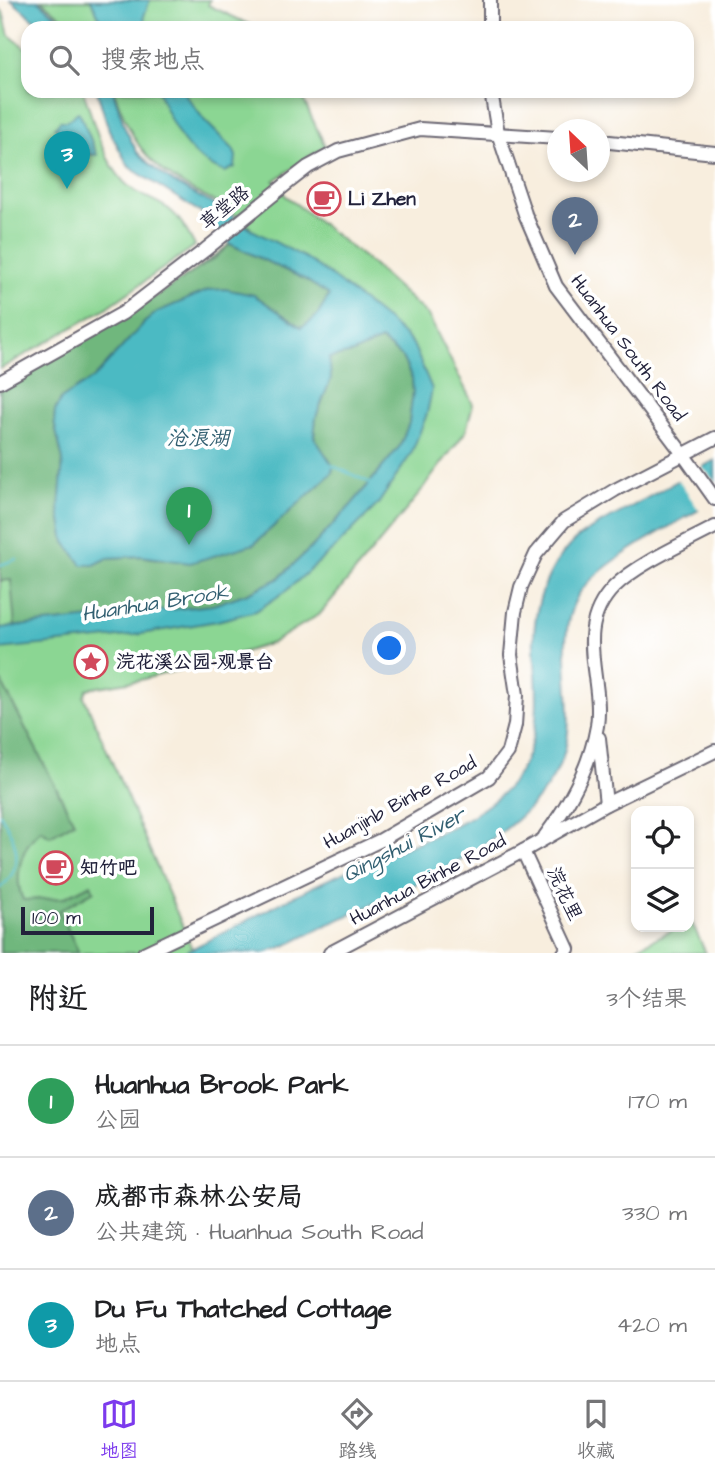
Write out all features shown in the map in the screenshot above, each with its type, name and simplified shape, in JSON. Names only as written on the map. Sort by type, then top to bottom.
[{"type":"street","points":[[490,21],[491,0]]},
{"type":"street","name":"Huanhua South Road","points":[[492,98],[498,133],[525,214],[556,286],[715,499]]},
{"type":"street","name":"草堂路","points":[[0,382],[123,313],[308,167],[338,151],[420,129],[547,137]]},
{"type":"street","points":[[610,142],[715,153]]},
{"type":"street","name":"Huanjinb Binhe Road","points":[[149,952],[381,840],[489,777],[508,752],[515,725],[517,695],[511,655],[515,612],[520,587],[536,554],[564,521],[615,490],[715,438]]},
{"type":"street","name":"Huanhua Binhe Road","points":[[607,804],[591,644],[595,618],[602,602],[615,586],[638,569],[715,527]]},
{"type":"street","name":"Huanhua Binhe Road","points":[[542,839],[564,811],[579,783],[592,751],[597,722]]},
{"type":"street","name":"Huanhua Binhe Road","points":[[330,953],[607,804],[715,752]]},
{"type":"street","name":"浣花里","points":[[523,851],[568,949],[565,953]]},
{"type":"green space","points":[[41,0],[210,0],[208,5],[242,21],[66,21]]},
{"type":"green space","points":[[0,9],[9,35],[21,44],[21,98],[85,98],[103,149],[115,171],[133,190],[174,214],[195,246],[108,307],[0,369]]},
{"type":"green space","points":[[117,98],[303,98],[325,146],[274,181],[286,196],[366,259],[428,315],[473,404],[466,431],[412,503],[320,614],[272,643],[140,680],[87,689],[84,697],[192,948],[183,953],[0,953],[0,388],[161,293],[222,251],[250,227],[228,209],[159,168],[140,147]]},
{"type":"green space","points":[[230,244],[304,279],[329,295],[315,318],[301,327],[254,295],[209,290],[157,312],[95,377],[61,399],[55,411],[54,422],[63,460],[59,509],[65,542],[83,565],[94,565],[108,558],[141,556],[162,560],[254,544],[332,473],[333,466],[314,438],[316,417],[331,378],[329,358],[353,353],[380,340],[402,357],[412,378],[409,423],[400,446],[353,503],[278,579],[213,605],[15,628],[11,580],[0,581],[0,388],[131,312],[215,258]]},
{"type":"green space","points":[[0,679],[74,822],[50,836],[41,830],[28,844],[19,872],[20,891],[23,900],[63,898],[91,884],[94,891],[59,911],[79,953],[0,953]]},
{"type":"green space","points":[[694,927],[706,953],[626,953],[669,932],[694,932]]},
{"type":"water","points":[[11,0],[38,0],[62,21],[36,21]]},
{"type":"water","points":[[91,0],[150,0],[145,21],[100,19]]},
{"type":"water","name":"沧浪湖","points":[[99,98],[115,98],[125,128],[137,152],[154,168],[252,230],[304,257],[391,323],[413,344],[432,389],[427,414],[411,454],[378,504],[336,547],[286,591],[256,611],[217,621],[129,636],[0,649],[0,628],[213,605],[278,579],[353,503],[400,446],[409,423],[412,378],[402,357],[381,340],[353,353],[329,358],[331,378],[316,417],[314,437],[333,466],[332,473],[254,544],[190,563],[141,556],[108,558],[94,565],[82,565],[65,542],[59,509],[63,460],[54,422],[55,411],[61,399],[95,377],[157,312],[209,290],[225,289],[254,295],[301,327],[315,318],[329,295],[304,279],[230,244],[203,214],[129,167],[109,130]]},
{"type":"water","points":[[161,98],[188,98],[205,121],[233,149],[236,156],[235,167],[225,172],[200,159],[182,140]]},
{"type":"water","points":[[78,112],[97,155],[77,154],[55,127],[60,121],[67,121]]},
{"type":"water","points":[[715,460],[715,501],[620,557],[587,584],[577,597],[567,633],[569,714],[564,753],[550,783],[528,810],[466,857],[430,877],[278,949],[263,953],[183,953],[329,879],[454,826],[498,797],[514,780],[533,738],[537,709],[534,630],[540,598],[553,568],[573,542],[595,526]]},
{"type":"pier","points":[[700,464],[715,482],[715,504],[701,513],[676,477]]},
{"type":"waterway","points":[[331,465],[373,484]]},
{"type":"waterway","points":[[0,565],[17,559]]},
{"type":"waterway","points":[[0,814],[11,833],[16,852],[14,871],[0,888]]},
{"type":"place","name":"Du Fu Thatched Cottage","points":[[67,189]]},
{"type":"place","name":"Li Zhen","points":[[324,199]]},
{"type":"place","name":"成都市森林公安局","points":[[575,255]]},
{"type":"place","name":"Huanhua Brook Park","points":[[189,545]]},
{"type":"place","name":"浣花溪公园-观景台","points":[[91,662]]},
{"type":"place","name":"知竹吧","points":[[56,868]]},
{"type":"water label","name":"Huanhua Brook","points":[[155,603]]},
{"type":"water label","name":"Qingshui River","points":[[404,845]]}]
